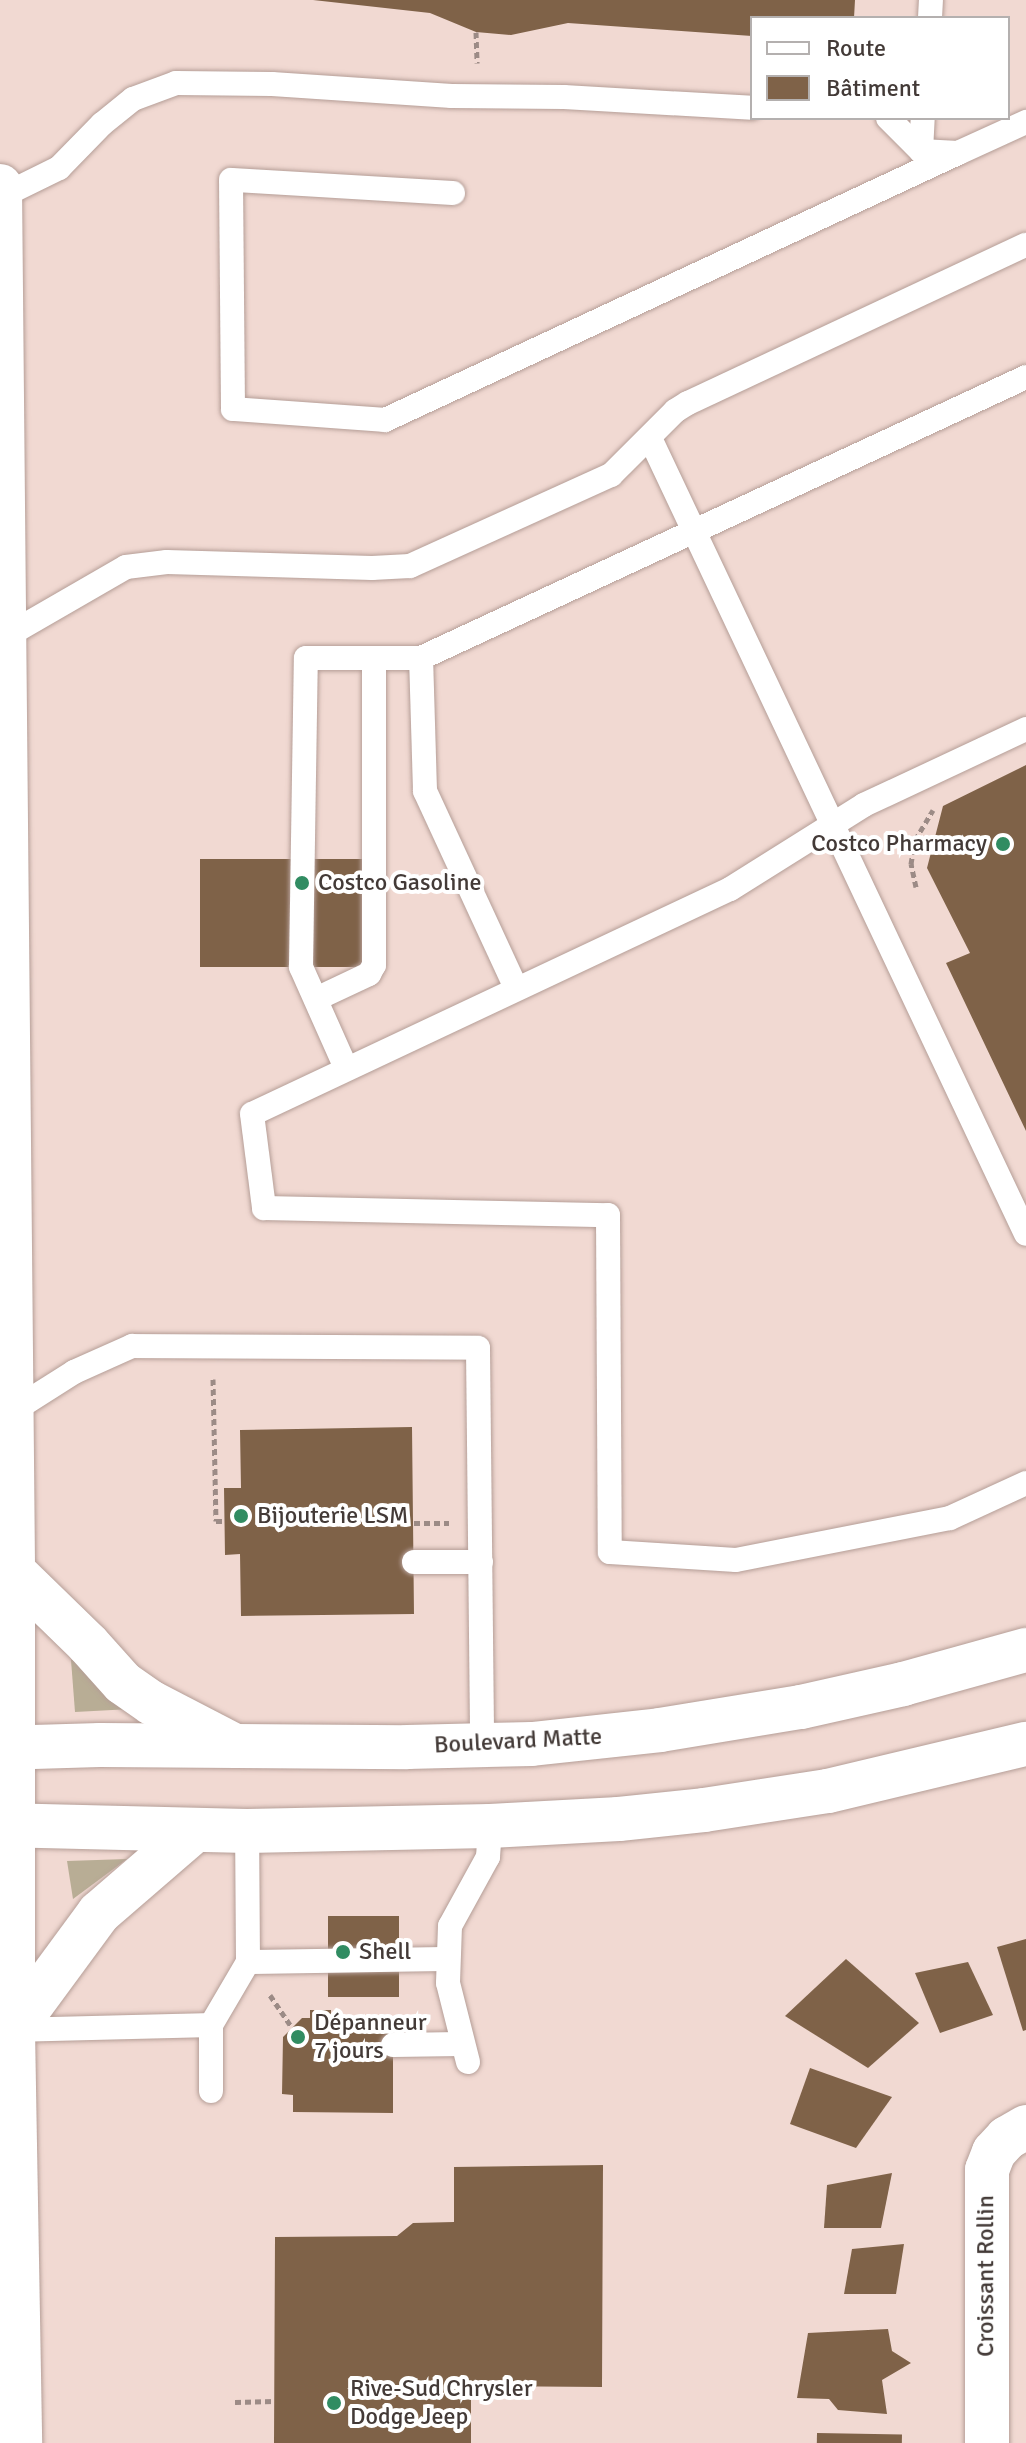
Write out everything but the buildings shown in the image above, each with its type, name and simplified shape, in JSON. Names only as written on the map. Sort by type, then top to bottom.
[{"type":"main road","points":[[0,186],[11,1412],[6,1480],[13,1571],[6,1748],[13,2030],[7,2084],[20,2443]]},
{"type":"main road","points":[[13,1571],[123,1683],[152,1703],[231,1744]]},
{"type":"main road","name":"Boulevard Matte","points":[[6,1748],[231,1744],[482,1747],[630,1733],[801,1707],[903,1684],[1026,1650]]},
{"type":"main road","points":[[6,1825],[247,1831],[490,1826],[666,1814],[783,1799],[894,1778],[1026,1744]]},
{"type":"main road","points":[[13,2030],[99,1913],[194,1831]]},
{"type":"main road","name":"Croissant Rollin","points":[[987,2443],[987,2170],[994,2152],[1007,2138],[1026,2127]]},
{"type":"lane","points":[[0,197],[59,168],[117,110],[154,89],[194,82],[750,108]]},
{"type":"lane","points":[[890,120],[921,151],[958,153]]},
{"type":"lane","points":[[921,151],[923,120]]},
{"type":"lane","points":[[453,193],[231,180],[233,409],[385,420],[1026,122]]},
{"type":"lane","points":[[3,638],[126,567],[167,562],[410,566],[611,475],[688,403],[1026,245]]},
{"type":"lane","points":[[346,1068],[301,967],[306,658],[421,658],[1026,377]]},
{"type":"lane","points":[[650,438],[1026,1234]]},
{"type":"lane","points":[[421,658],[425,791],[516,988]]},
{"type":"lane","points":[[316,999],[369,974],[374,965],[374,659]]},
{"type":"lane","points":[[1026,729],[832,823],[730,889],[252,1114],[264,1208],[608,1215],[610,1552],[736,1560],[950,1518],[1026,1483]]},
{"type":"lane","points":[[11,1412],[74,1372],[132,1346],[478,1348],[482,1747]]},
{"type":"lane","points":[[414,1562],[481,1562]]},
{"type":"lane","points":[[393,2045],[464,2053],[448,1983],[450,1926],[488,1857],[490,1826]]},
{"type":"lane","points":[[211,2091],[211,2025],[248,1962],[247,1831]]},
{"type":"lane","points":[[248,1962],[448,1959]]},
{"type":"lane","points":[[13,2030],[211,2025]]},
{"type":"path","points":[[916,887],[911,864],[915,840],[940,800]]},
{"type":"path","points":[[915,840],[934,842]]},
{"type":"path","points":[[213,1410],[216,1521],[224,1521]]},
{"type":"path","points":[[414,1523],[436,1523]]},
{"type":"path","points":[[235,2402],[275,2401]]},
{"type":"shaded area","points":[[77,1658],[131,1709],[75,1712],[71,1660]]},
{"type":"shaded area","points":[[127,1859],[73,1899],[67,1861]]},
{"type":"place","name":"Costco Pharmacy","points":[[1003,844]]},
{"type":"place","name":"Costco Gasoline","points":[[302,883]]},
{"type":"place","name":"Bijouterie LSM","points":[[241,1516]]},
{"type":"place","name":"Shell","points":[[343,1952]]},
{"type":"place","name":"Dépanneur 7 jours","points":[[298,2037]]},
{"type":"place","name":"Rive-Sud Chrysler Dodge Jeep","points":[[334,2403]]}]
